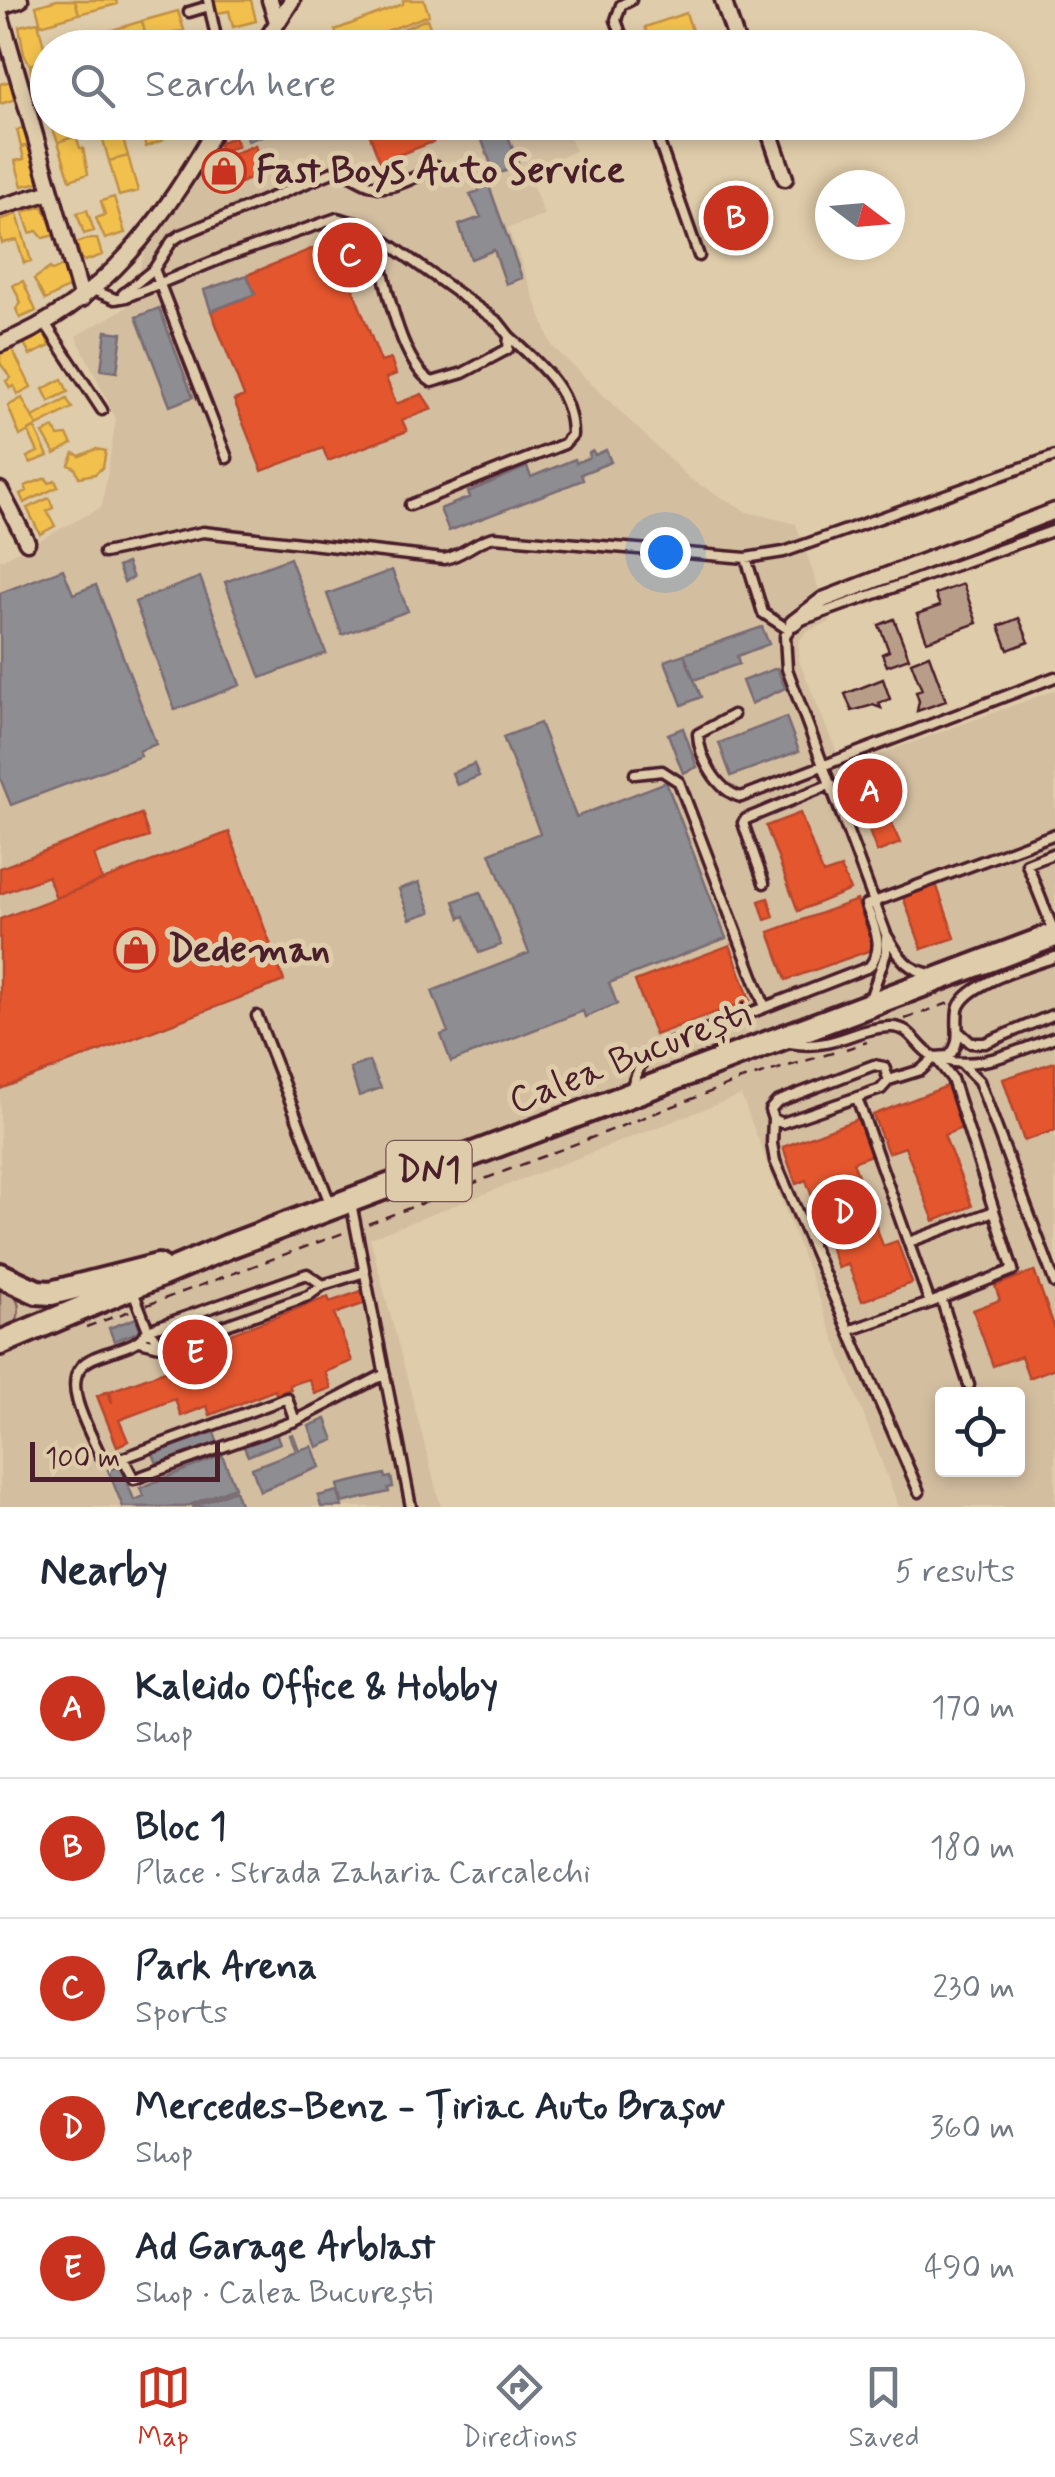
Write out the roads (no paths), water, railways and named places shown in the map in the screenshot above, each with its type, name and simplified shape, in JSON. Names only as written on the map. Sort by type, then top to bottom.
[{"type":"main road","name":"Calea București","points":[[9,1280],[37,1292],[70,1290],[229,1246],[1055,935]]},
{"type":"main road","name":"Calea București","points":[[9,1339],[136,1299],[229,1246]]},
{"type":"main road","name":"Calea București","points":[[9,1280],[29,1310],[9,1339]]},
{"type":"street","points":[[0,6],[20,0]]},
{"type":"street","points":[[270,0],[277,22]]},
{"type":"street","points":[[272,30],[292,0]]},
{"type":"street","points":[[723,0],[733,30]]},
{"type":"street","points":[[0,14],[30,119]]},
{"type":"street","points":[[0,76],[16,70]]},
{"type":"street","points":[[36,140],[87,294]]},
{"type":"street","points":[[0,344],[45,323],[87,294],[158,221],[208,140]]},
{"type":"street","points":[[772,140],[785,178]]},
{"type":"street","points":[[0,207],[51,192]]},
{"type":"street","points":[[0,490],[27,542]]},
{"type":"street","points":[[791,627],[823,600],[1055,511]]},
{"type":"street","points":[[912,582],[916,564]]},
{"type":"street","points":[[877,595],[881,578]]},
{"type":"lane","points":[[620,30],[616,20],[622,5],[631,0]]},
{"type":"lane","points":[[190,12],[209,3],[215,30]]},
{"type":"lane","points":[[658,140],[699,256]]},
{"type":"lane","points":[[115,299],[154,269],[172,241],[181,235],[335,170],[386,188],[437,167]]},
{"type":"lane","points":[[87,294],[115,299],[338,218],[360,224],[498,322],[562,390],[572,421],[572,435],[564,444],[410,505]]},
{"type":"lane","points":[[374,234],[403,340],[420,375],[432,382],[486,362],[508,349],[509,336]]},
{"type":"lane","points":[[154,269],[227,458]]},
{"type":"lane","points":[[45,323],[102,410]]},
{"type":"lane","points":[[104,554],[203,532],[444,559],[456,557],[479,540],[494,537],[746,558],[784,552],[1054,460]]},
{"type":"lane","points":[[954,973],[916,971],[905,965],[886,934],[788,669],[785,636],[791,627],[1055,530]]},
{"type":"lane","points":[[746,558],[763,613],[791,627]]},
{"type":"lane","points":[[734,715],[698,734],[698,741],[716,781],[740,797],[1055,677]]},
{"type":"lane","points":[[635,774],[662,772],[679,782],[765,1007]]},
{"type":"lane","points":[[764,883],[743,823],[831,784]]},
{"type":"lane","points":[[629,1095],[642,1061],[656,1049],[869,967],[880,946],[866,904],[1055,834]]},
{"type":"lane","points":[[1055,853],[1027,864],[1055,935]]},
{"type":"lane","points":[[862,1007],[879,982],[886,934]]},
{"type":"lane","points":[[773,1119],[782,1123],[857,1098],[881,1089],[888,1080],[921,1070],[935,1057],[949,1056],[965,997],[980,986],[1055,957]]},
{"type":"lane","points":[[959,1030],[964,1039],[978,1044],[1055,1014]]},
{"type":"lane","points":[[256,1016],[341,1204],[356,1228],[411,1507]]},
{"type":"lane","points":[[776,1040],[821,1045],[876,1028],[900,1027],[916,1037],[952,1079],[1013,1270],[850,1330]]},
{"type":"lane","points":[[958,1062],[988,1061],[1055,1037]]},
{"type":"lane","points":[[935,1057],[967,1066],[978,1081],[1055,1283]]},
{"type":"lane","points":[[888,1080],[884,1068],[874,1064],[776,1102],[770,1110],[772,1144],[775,1161],[919,1492]]},
{"type":"lane","points":[[857,1098],[930,1302]]},
{"type":"lane","points":[[909,1242],[994,1211]]},
{"type":"lane","points":[[140,1341],[164,1347],[308,1296],[323,1284],[365,1272]]},
{"type":"lane","points":[[295,1421],[287,1398],[109,1460],[100,1455],[75,1393],[75,1379],[81,1366],[140,1341],[148,1330],[307,1274],[323,1284]]},
{"type":"lane","points":[[941,1298],[969,1385]]},
{"type":"lane","points":[[136,1299],[148,1330],[164,1347]]},
{"type":"lane","points":[[123,1458],[134,1480],[295,1421],[386,1374]]},
{"type":"lane","points":[[214,1424],[223,1448]]},
{"type":"place","name":"Fast Boys Auto Service","points":[[224,171]]},
{"type":"place","name":"Bloc 1","points":[[736,218]]},
{"type":"place","name":"Park Arena","points":[[350,255]]},
{"type":"place","name":"Kaleido Office & Hobby","points":[[870,791]]},
{"type":"place","name":"Dedeman","points":[[136,950]]},
{"type":"place","name":"Mercedes-Benz - Țiriac Auto Brașov","points":[[844,1212]]},
{"type":"place","name":"Ad Garage Arblast","points":[[195,1352]]}]
